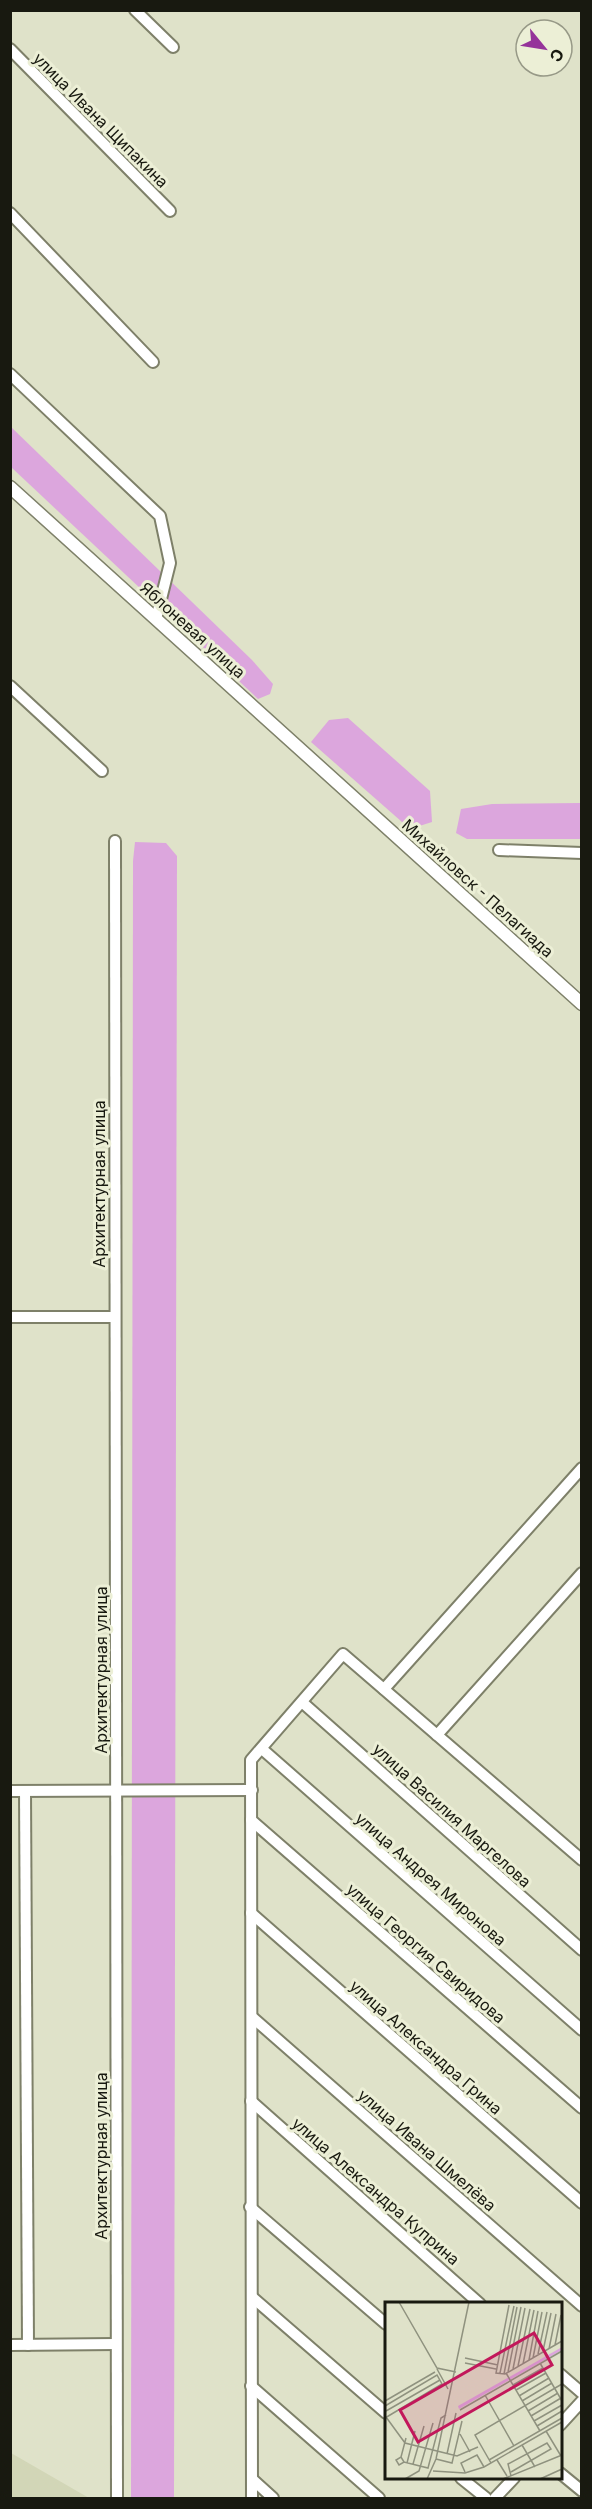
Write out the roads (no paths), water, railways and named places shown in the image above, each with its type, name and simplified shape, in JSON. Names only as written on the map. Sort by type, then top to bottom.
[{"type":"street","points":[[135,10],[173,47]]},
{"type":"street","name":"улица Ивана Щипакина","points":[[10,49],[170,211]]},
{"type":"street","points":[[10,213],[153,362]]},
{"type":"street","points":[[10,374],[160,516],[170,563],[156,619]]},
{"type":"street","name":"Яблоневая улица","points":[[10,487],[353,797]]},
{"type":"street","points":[[10,686],[102,771]]},
{"type":"street","name":"Михайловск - Пелагиада","points":[[353,797],[582,1004]]},
{"type":"street","name":"Архитектурная улица","points":[[114,842],[117,2499]]},
{"type":"street","points":[[499,850],[582,853]]},
{"type":"street","points":[[10,1317],[114,1317]]},
{"type":"street","points":[[384,1689],[582,1468]]},
{"type":"street","points":[[437,1735],[582,1573]]},
{"type":"street","points":[[252,2499],[251,1760],[303,1703],[343,1654],[582,1860]]},
{"type":"street","name":"улица Василия Маргелова","points":[[303,1703],[582,1950]]},
{"type":"street","name":"улица Андрея Миронова","points":[[262,1749],[582,2030]]},
{"type":"street","points":[[10,1791],[252,1790]]},
{"type":"street","points":[[25,1791],[28,2345]]},
{"type":"street","name":"улица Георгия Свиридова","points":[[250,1820],[582,2108]]},
{"type":"street","name":"улица Александра Грина","points":[[250,1913],[582,2203]]},
{"type":"street","name":"улица Ивана Шмелёва","points":[[252,2017],[582,2306]]},
{"type":"street","name":"улица Александра Куприна","points":[[251,2101],[478,2302]]},
{"type":"street","points":[[250,2207],[385,2322]]},
{"type":"street","points":[[252,2297],[385,2411]]},
{"type":"street","points":[[10,2345],[116,2344]]},
{"type":"street","points":[[562,2375],[582,2393]]},
{"type":"street","points":[[251,2386],[379,2499]]},
{"type":"street","points":[[562,2424],[582,2401]]},
{"type":"street","points":[[562,2474],[582,2491]]},
{"type":"street","points":[[252,2479],[273,2499]]},
{"type":"street","points":[[462,2479],[486,2499]]},
{"type":"street","points":[[495,2499],[513,2479]]}]
